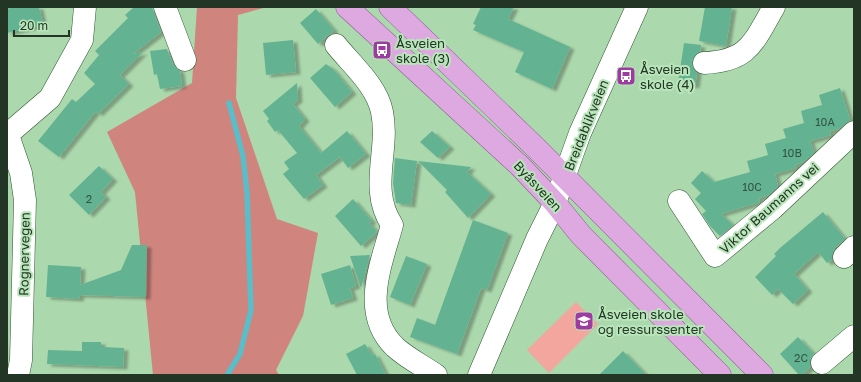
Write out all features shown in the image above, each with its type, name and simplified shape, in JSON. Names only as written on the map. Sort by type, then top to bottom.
[{"type":"main road","name":"Byåsveien","points":[[347,7],[520,166],[555,203],[581,235],[720,375]]},
{"type":"main road","name":"Byåsveien","points":[[390,7],[565,178],[762,375]]},
{"type":"street","points":[[8,135],[50,98],[82,40],[85,7]]},
{"type":"street","points":[[165,7],[185,60]]},
{"type":"street","name":"Breidablikveien","points":[[479,375],[537,239],[555,203],[577,140],[637,7]]},
{"type":"street","points":[[704,63],[724,62],[738,56],[751,46],[774,7]]},
{"type":"street","points":[[336,45],[376,94],[382,112],[380,199],[384,214],[392,226],[375,290],[378,322],[395,347],[436,375]]},
{"type":"street","name":"Viktor Baumanns vei","points":[[679,201],[716,256],[772,209],[854,132]]},
{"type":"street","name":"Rognervegen","points":[[8,135],[21,173],[25,207],[21,360],[18,375]]},
{"type":"street","points":[[822,363],[854,336]]},
{"type":"shaded area","points":[[197,7],[267,7],[238,15],[236,98],[277,219],[318,233],[303,316],[276,370],[279,375],[153,375],[135,192],[107,132],[192,83]]},
{"type":"shaded area","points":[[576,302],[598,324],[549,373],[527,350]]},
{"type":"building","points":[[12,7],[39,7],[43,25],[7,33],[7,9]]},
{"type":"building","points":[[134,7],[152,7],[161,32],[133,54],[143,52],[120,75],[129,84],[98,114],[96,111],[59,157],[38,141],[72,99],[76,102],[95,84],[84,73],[99,55],[95,51],[128,18],[125,15]]},
{"type":"building","points":[[481,7],[514,7],[508,19],[570,47],[552,89],[515,72],[524,52],[473,30],[476,25],[473,24]]},
{"type":"building","points":[[705,7],[732,7],[726,46],[699,41]]},
{"type":"building","points":[[316,9],[334,30],[318,44],[300,23]]},
{"type":"building","points":[[293,40],[296,72],[266,75],[263,43]]},
{"type":"building","points":[[684,43],[701,45],[700,52],[693,58],[692,64],[697,73],[695,86],[678,83]]},
{"type":"building","points":[[167,49],[173,65],[180,71],[182,86],[160,89],[157,74],[154,75],[150,51]]},
{"type":"building","points":[[326,64],[333,69],[352,92],[335,107],[310,78]]},
{"type":"building","points":[[297,83],[298,100],[293,104],[305,119],[299,126],[321,153],[347,131],[366,154],[348,168],[340,157],[316,175],[323,185],[304,199],[283,174],[289,169],[284,162],[297,153],[278,130],[275,132],[267,121],[269,119],[263,111]]},
{"type":"building","points":[[840,88],[850,120],[839,129],[830,131],[831,135],[810,141],[814,153],[803,162],[795,165],[796,168],[775,174],[778,186],[769,195],[759,198],[760,202],[721,214],[733,225],[720,236],[710,226],[702,214],[706,211],[695,199],[701,193],[691,183],[702,171],[714,182],[750,172],[747,161],[768,155],[765,144],[786,138],[783,129],[804,123],[801,111],[822,105],[819,95]]},
{"type":"building","points":[[432,131],[450,147],[438,158],[420,142]]},
{"type":"building","points":[[395,158],[417,161],[411,205],[396,203],[393,183]]},
{"type":"building","points":[[418,161],[471,167],[467,172],[491,194],[468,218],[445,192],[447,190]]},
{"type":"building","points":[[99,166],[113,179],[101,192],[106,197],[89,215],[69,195]]},
{"type":"building","points":[[353,199],[372,221],[369,223],[377,232],[361,246],[335,216]]},
{"type":"building","points":[[823,212],[845,239],[835,248],[832,254],[832,260],[827,263],[818,252],[794,274],[808,290],[793,304],[778,289],[772,295],[755,277],[776,256],[774,254],[780,248]]},
{"type":"building","points":[[473,220],[508,233],[487,290],[481,288],[457,354],[410,337],[417,318],[435,325]]},
{"type":"building","points":[[132,245],[147,245],[146,297],[80,295],[79,299],[46,297],[48,265],[81,267],[80,285],[121,270]]},
{"type":"building","points":[[370,255],[361,288],[350,256]]},
{"type":"building","points":[[406,256],[427,264],[410,305],[390,297]]},
{"type":"building","points":[[350,265],[356,286],[350,288],[353,298],[331,305],[321,274]]},
{"type":"building","points":[[798,337],[814,354],[810,359],[810,367],[802,375],[799,375],[780,354]]},
{"type":"building","points":[[82,342],[101,342],[101,347],[124,348],[123,367],[47,364],[48,350],[82,351]]},
{"type":"building","points":[[365,344],[372,355],[375,354],[386,375],[357,375],[346,354]]},
{"type":"building","points":[[623,351],[646,375],[599,375]]},
{"type":"waterway","points":[[227,375],[240,354],[251,310],[247,193],[243,156],[229,103]]},
{"type":"place","name":"Åsveien skole (3)","points":[[382,50]]},
{"type":"place","name":"Åsveien skole (4)","points":[[626,76]]},
{"type":"place","name":"Åsveien skole og ressurssenter","points":[[584,321]]}]
